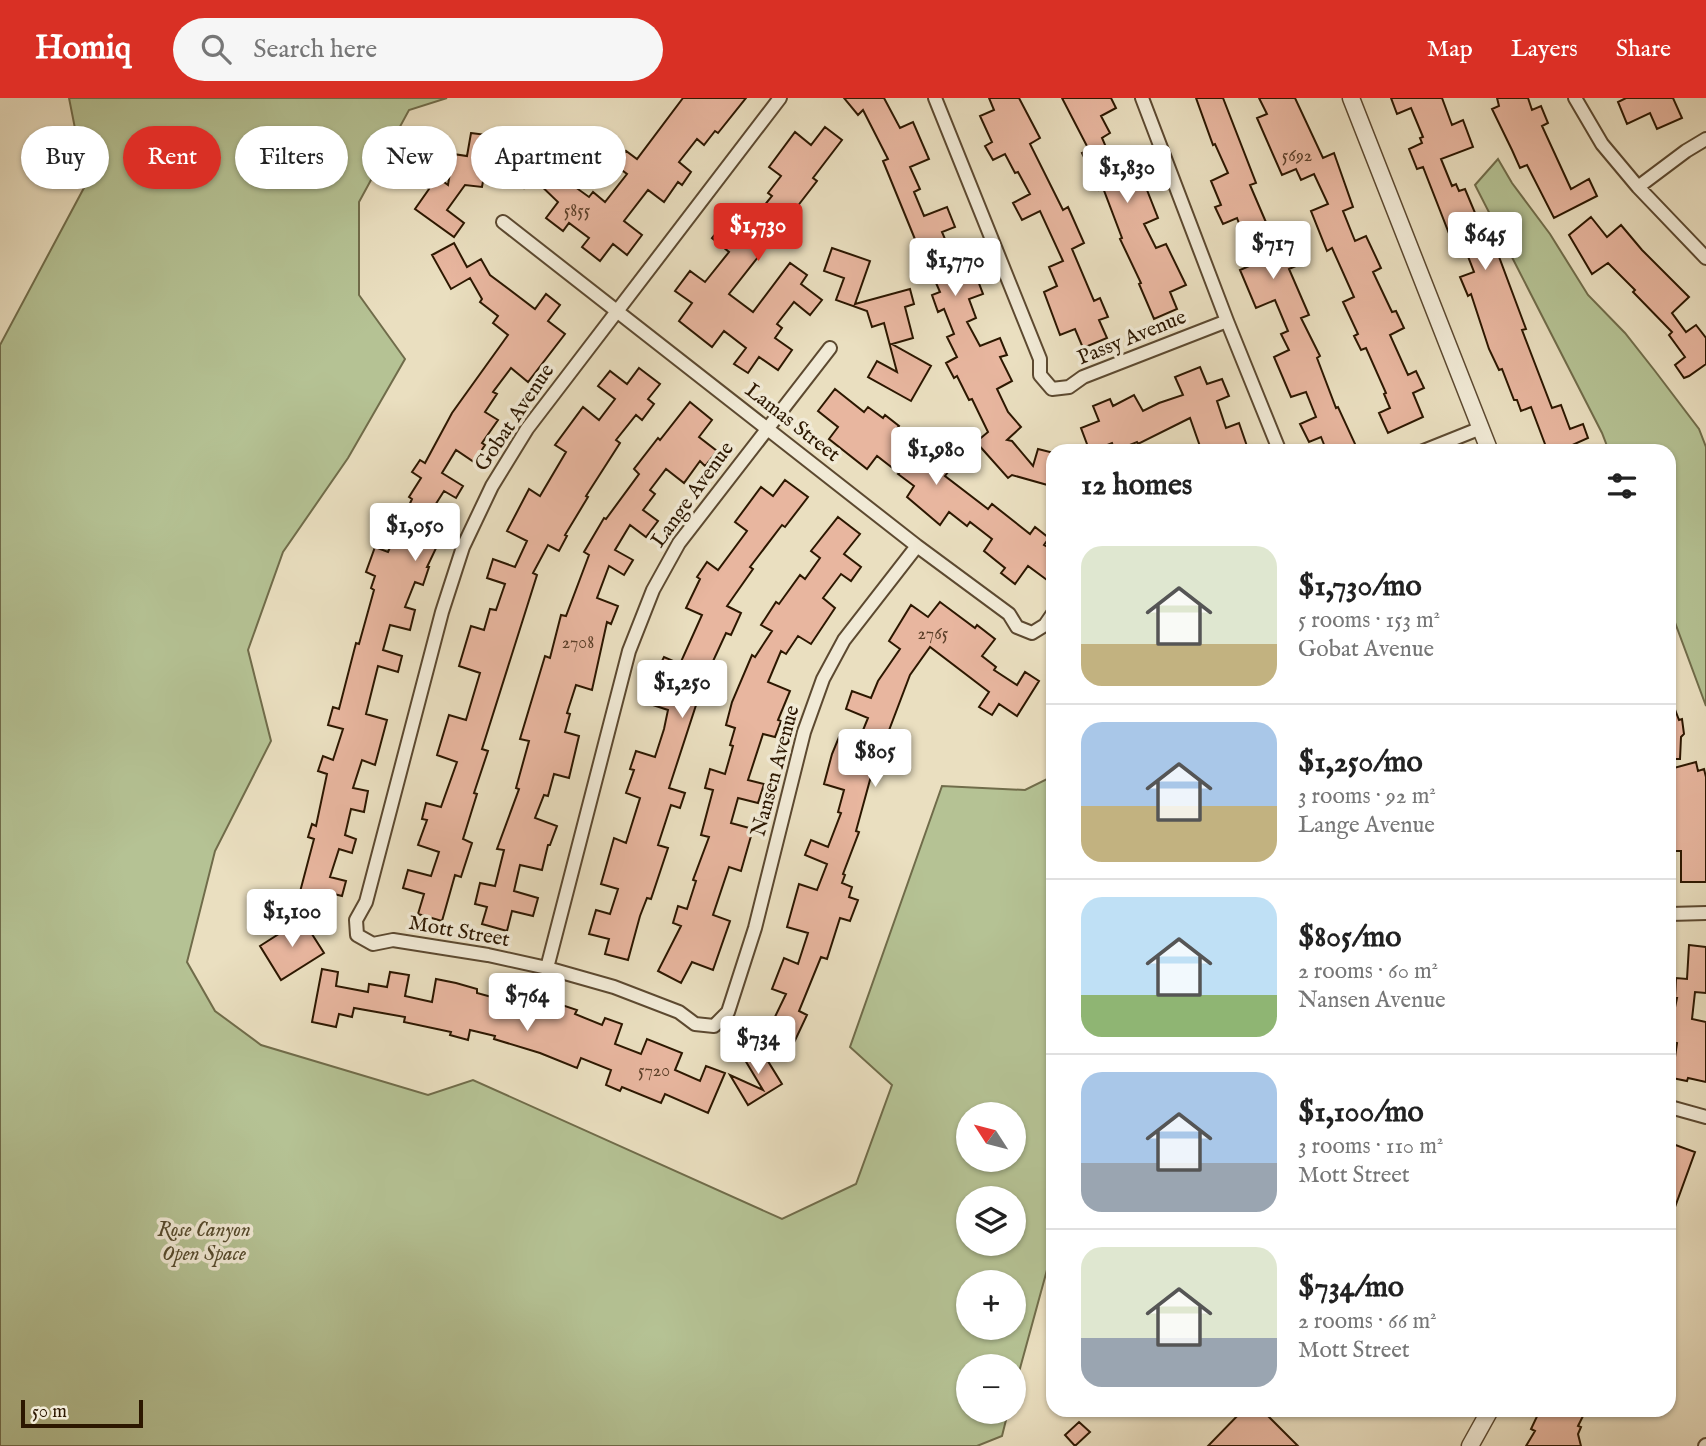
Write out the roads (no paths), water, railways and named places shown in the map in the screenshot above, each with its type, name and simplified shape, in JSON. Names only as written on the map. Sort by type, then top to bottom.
[{"type":"street","name":"Gobat Avenue","points":[[357,935],[356,920],[366,902],[442,612],[463,547],[492,486],[527,429],[780,98]]},
{"type":"street","name":"Passy Avenue","points":[[935,98],[1040,359],[1040,375],[1052,389],[1069,387],[1083,377],[1227,321]]},
{"type":"street","points":[[1142,98],[1277,444]]},
{"type":"street","points":[[1351,98],[1487,444]]},
{"type":"street","points":[[1575,98],[1602,144],[1638,187],[1706,258]]},
{"type":"street","points":[[1638,187],[1686,150],[1706,139]]},
{"type":"street","name":"Lamas Street","points":[[502,222],[917,546],[1009,614],[1017,627],[1032,633],[1046,624]]},
{"type":"street","name":"Lange Avenue","points":[[547,968],[629,651],[653,590],[679,543],[830,348]]},
{"type":"street","points":[[1441,444],[1481,428]]},
{"type":"street","name":"Nansen Avenue","points":[[714,1026],[728,1012],[755,928],[804,732],[822,679],[845,640],[917,546]]},
{"type":"street","points":[[1676,914],[1706,913]]},
{"type":"street","name":"Mott Street","points":[[357,935],[373,944],[393,940],[488,955],[547,968],[614,987],[679,1012],[695,1024],[714,1026]]},
{"type":"street","points":[[1676,1109],[1706,1117]]},
{"type":"street","points":[[1470,1446],[1486,1417]]},
{"type":"park label","name":"Rose Canyon Open Space","points":[[204,1242]]}]
